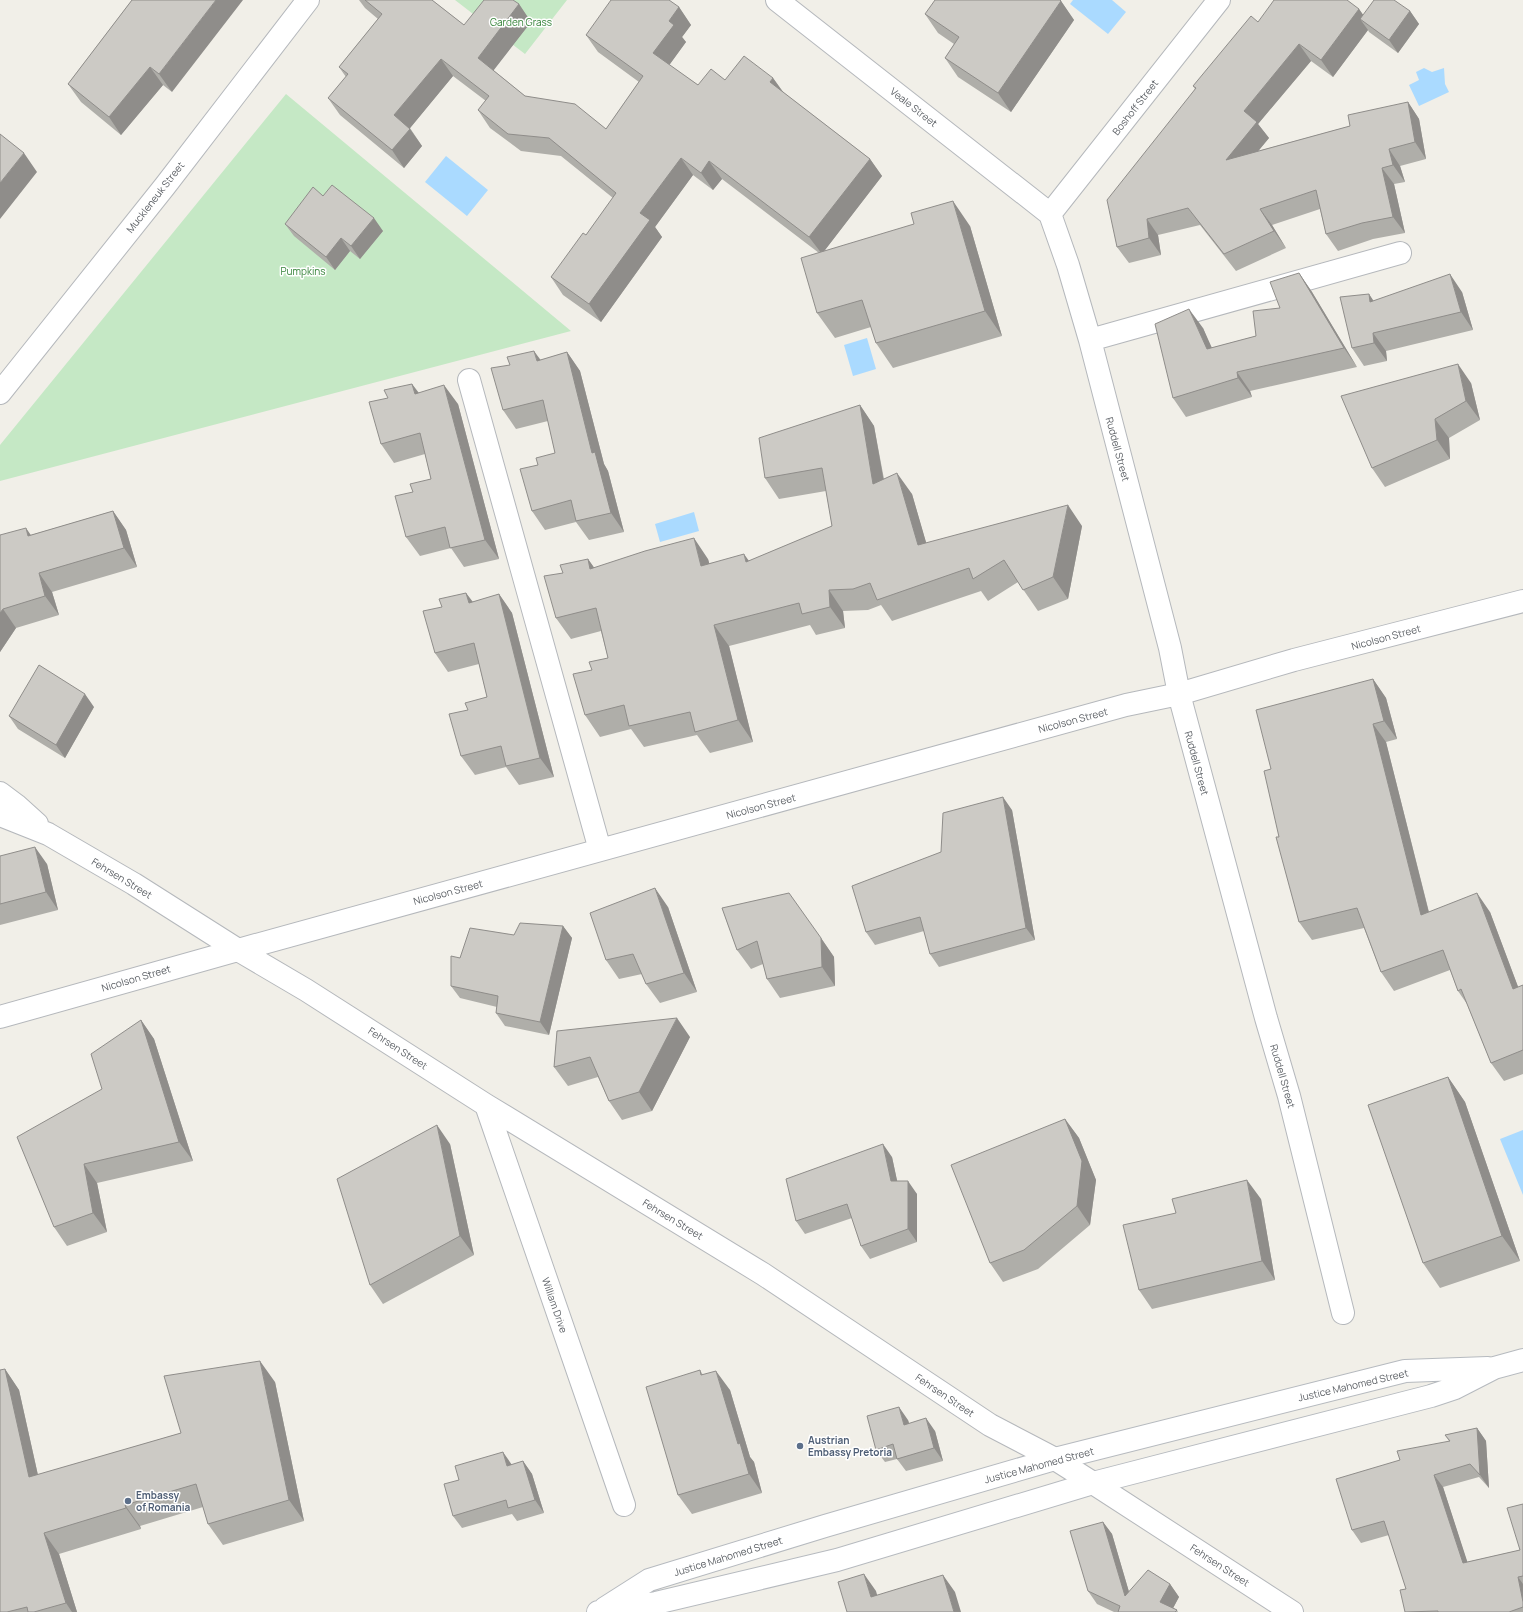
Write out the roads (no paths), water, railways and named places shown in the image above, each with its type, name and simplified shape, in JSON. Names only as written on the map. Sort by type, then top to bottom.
[{"type":"street","name":"Muckleneuk Street","points":[[0,393],[164,186],[308,0]]},
{"type":"street","name":"Veale Street","points":[[776,0],[1050,214]]},
{"type":"street","name":"Boshoff Street","points":[[1050,214],[1219,0]]},
{"type":"street","name":"Ruddell Street","points":[[1050,214],[1068,265],[1090,340],[1170,648],[1179,694],[1266,1018],[1289,1096],[1343,1313]]},
{"type":"street","points":[[1090,340],[1400,253]]},
{"type":"street","points":[[470,380],[600,850]]},
{"type":"street","name":"Nicolson Street","points":[[0,1017],[1126,705],[1179,694],[1294,660],[1523,601]]},
{"type":"street","name":"Fehrsen Street","points":[[0,793],[16,805],[48,834]]},
{"type":"street","name":"Fehrsen Street","points":[[0,815],[48,834],[134,884],[238,950],[306,990],[486,1105],[763,1274],[990,1425],[1054,1459],[1292,1612]]},
{"type":"street","name":"William Drive","points":[[486,1105],[624,1505]]},
{"type":"street","name":"Justice Mahomed Street","points":[[598,1612],[657,1608],[837,1560],[1092,1483],[1431,1396],[1455,1388],[1494,1368],[1523,1360]]},
{"type":"street","name":"Justice Mahomed Street","points":[[598,1612],[649,1580],[825,1526],[1054,1459],[1404,1372],[1494,1368]]},
{"type":"street","points":[[649,1580],[657,1608]]},
{"type":"water","points":[[1073,0],[1112,0],[1126,12],[1108,34],[1070,4]]},
{"type":"water","points":[[1424,68],[1432,72],[1444,68],[1445,84],[1449,92],[1419,106],[1409,85],[1419,80],[1416,72]]},
{"type":"water","points":[[446,156],[488,190],[467,216],[425,182]]},
{"type":"water","points":[[867,338],[876,369],[853,376],[844,345]]},
{"type":"water","points":[[694,512],[699,531],[660,542],[655,524]]},
{"type":"water","points":[[1523,1130],[1523,1195],[1500,1139]]},
{"type":"place","name":"Austrian Embassy Pretoria","points":[[800,1446]]},
{"type":"place","name":"Embassy of Romania","points":[[128,1501]]},
{"type":"park label","name":"Garden Grass","points":[[521,22]]},
{"type":"park label","name":"Pumpkins","points":[[303,271]]}]
